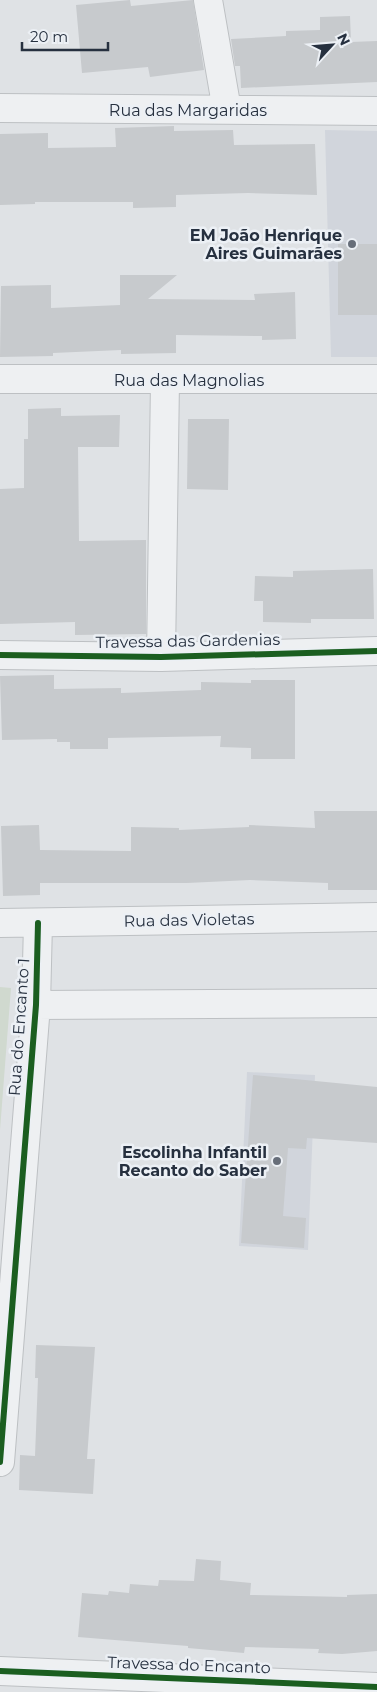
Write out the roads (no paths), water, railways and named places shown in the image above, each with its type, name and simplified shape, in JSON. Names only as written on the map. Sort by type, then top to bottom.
[{"type":"street","points":[[208,0],[227,110]]},
{"type":"street","name":"Rua das Margaridas","points":[[0,108],[377,111]]},
{"type":"street","name":"Rua das Magnolias","points":[[0,379],[165,381],[377,379]]},
{"type":"street","name":"Travessa das Gardenias","points":[[161,657],[165,381]]},
{"type":"street","name":"Travessa das Gardenias","points":[[0,655],[161,657],[377,651]]},
{"type":"street","name":"Rua das Violetas","points":[[0,923],[377,917]]},
{"type":"street","name":"Rua do Encanto 1","points":[[0,1462],[36,1005],[38,923]]},
{"type":"street","points":[[36,1005],[377,1003]]},
{"type":"street","name":"Travessa do Encanto","points":[[0,1671],[377,1687]]},
{"type":"place","name":"EM João Henrique Aires Guimarães","points":[[352,244]]},
{"type":"place","name":"Escolinha Infantil Recanto do Saber","points":[[277,1161]]}]
